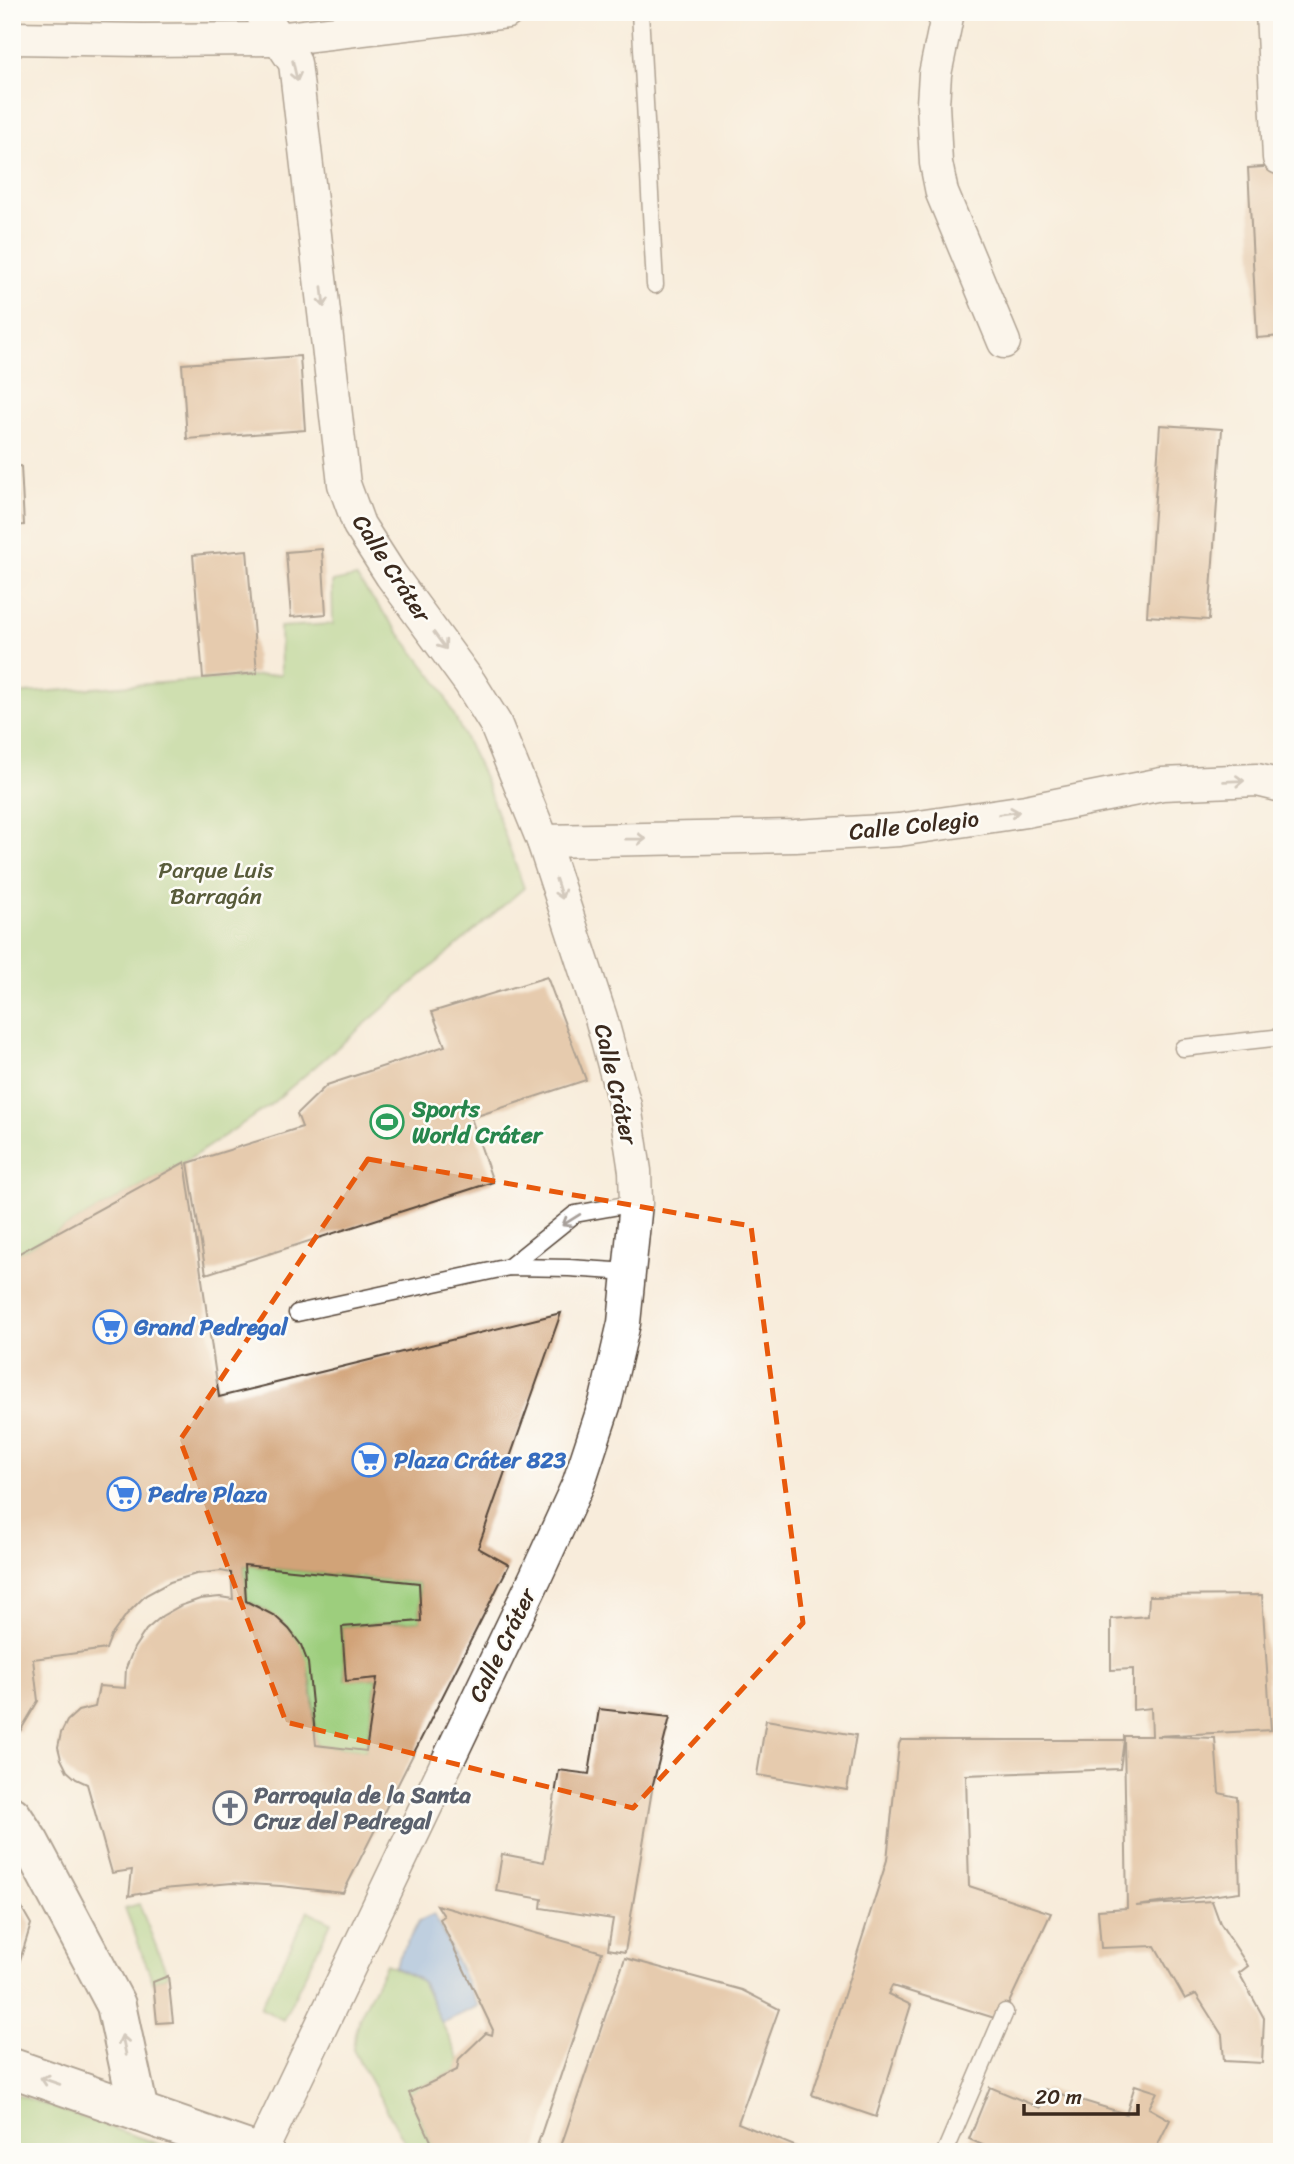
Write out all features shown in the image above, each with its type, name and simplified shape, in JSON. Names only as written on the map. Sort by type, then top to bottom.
[{"type":"street","name":"Calle Cráter","points":[[261,12],[295,63],[344,484],[359,525],[495,723],[543,841],[601,1018],[625,1106],[635,1171],[636,1203],[624,1323],[606,1400],[579,1482],[261,2152]]},
{"type":"street","points":[[12,37],[278,39],[507,12]]},
{"type":"street","points":[[948,12],[938,55],[933,104],[936,163],[943,193],[1004,342]]},
{"type":"street","points":[[1272,12],[1279,158]]},
{"type":"street","name":"Calle Colegio","points":[[543,841],[899,830],[1026,811],[1162,784],[1257,780],[1282,786]]},
{"type":"street","points":[[12,1816],[30,1843],[116,2005],[139,2112]]},
{"type":"street","points":[[12,2068],[254,2152]]},
{"type":"lane","points":[[640,12],[655,285]]},
{"type":"lane","points":[[1183,1048],[1282,1037]]},
{"type":"lane","points":[[509,1267],[575,1214],[636,1203]]},
{"type":"lane","points":[[297,1313],[509,1267],[630,1272]]},
{"type":"lane","points":[[946,2152],[1005,2012]]},
{"type":"highlighted area","points":[[368,1159],[751,1226],[803,1623],[633,1808],[286,1722],[180,1440]]},
{"type":"green space","name":"Parque Luis Barragán","points":[[356,577],[440,686],[483,775],[524,888],[269,1106],[185,1162],[12,1257],[12,694],[281,674],[280,627],[333,624],[332,582]]},
{"type":"green space","points":[[244,1565],[419,1583],[421,1621],[342,1627],[346,1680],[377,1678],[366,1751],[316,1745],[313,1699],[306,1660],[298,1642],[286,1627],[269,1613],[246,1601]]},
{"type":"green space","points":[[139,1904],[168,1976],[153,1982],[125,1908]]},
{"type":"green space","points":[[308,1911],[331,1922],[283,2020],[260,2008]]},
{"type":"green space","points":[[386,1964],[422,1981],[459,2059],[457,2070],[409,2093],[436,2152],[424,2152],[406,2144],[353,2050],[361,2014]]},
{"type":"green space","points":[[12,2093],[181,2152],[12,2152]]},
{"type":"water","points":[[434,1914],[478,2006],[442,2023],[422,1981],[394,1967],[419,1921]]},
{"type":"building","points":[[1282,166],[1282,336],[1257,338],[1248,168]]},
{"type":"building","points":[[300,356],[305,430],[187,439],[182,364]]},
{"type":"building","points":[[1160,425],[1222,429],[1209,620],[1147,616]]},
{"type":"building","points":[[21,466],[24,525],[12,526],[12,467]]},
{"type":"building","points":[[322,549],[326,614],[291,617],[286,552]]},
{"type":"building","points":[[247,550],[257,673],[203,678],[193,555]]},
{"type":"building","name":"Sports World Cráter","points":[[547,977],[586,1080],[471,1118],[493,1182],[206,1274],[188,1163],[302,1127],[297,1114],[327,1085],[445,1046],[432,1012]]},
{"type":"building","points":[[185,1162],[219,1397],[561,1313],[478,1548],[509,1565],[343,1893],[232,1883],[163,1889],[129,1896],[132,1870],[112,1873],[87,1784],[67,1771],[61,1759],[58,1747],[67,1721],[78,1711],[95,1707],[99,1686],[125,1688],[126,1668],[134,1648],[146,1630],[162,1616],[180,1606],[200,1599],[233,1599],[231,1573],[221,1571],[196,1574],[170,1582],[146,1595],[127,1614],[111,1636],[106,1649],[33,1659],[38,1701],[19,1733],[12,1724],[12,1257]],"holes":[[[244,1565],[419,1583],[421,1621],[342,1627],[346,1681],[377,1678],[366,1751],[316,1745],[308,1663],[301,1645],[275,1616],[246,1601]]]},
{"type":"building","points":[[1262,1595],[1271,1730],[1156,1736],[1215,1738],[1219,1793],[1237,1797],[1240,1892],[1136,1906],[1212,1901],[1220,1923],[1248,1966],[1239,1973],[1264,2018],[1262,2063],[1224,2061],[1222,2035],[1196,1994],[1185,1999],[1155,1946],[1101,1948],[1098,1910],[1127,1908],[1124,1736],[1152,1736],[1151,1708],[1133,1710],[1133,1669],[1111,1670],[1111,1619],[1148,1616],[1149,1596]]},
{"type":"building","points":[[599,1709],[670,1717],[653,1784],[625,1952],[608,1949],[613,1919],[541,1908],[542,1899],[496,1891],[502,1854],[544,1862],[559,1770],[589,1774]]},
{"type":"building","points":[[766,1720],[856,1735],[847,1790],[757,1775]]},
{"type":"building","points":[[901,1740],[1124,1740],[1120,1769],[966,1775],[969,1886],[1051,1913],[1001,2020],[892,1986],[888,1994],[911,2005],[876,2117],[812,2095],[887,1860]]},
{"type":"building","points":[[12,1891],[31,1924],[13,1983],[12,1983]]},
{"type":"building","points":[[437,1905],[602,1952],[535,2152],[436,2152],[409,2093],[457,2070],[459,2059],[486,2033],[492,2035],[493,2030],[440,1919],[444,1916]]},
{"type":"building","points":[[625,1958],[742,1990],[779,2009],[738,2123],[802,2149],[801,2152],[559,2152]]},
{"type":"building","points":[[168,1976],[173,2022],[157,2023],[153,1982]]},
{"type":"building","points":[[1135,2085],[1157,2092],[1149,2108],[1170,2120],[1154,2152],[998,2152],[969,2139],[990,2087],[1040,2108],[1045,2089],[1126,2114]]},
{"type":"place","name":"Sports World Cráter","points":[[387,1122]]},
{"type":"place","name":"Grand Pedregal","points":[[110,1327]]},
{"type":"place","name":"Plaza Cráter 823","points":[[369,1460]]},
{"type":"place","name":"Pedre Plaza","points":[[124,1494]]},
{"type":"place","name":"Parroquia de la Santa Cruz del Pedregal","points":[[230,1808]]}]
